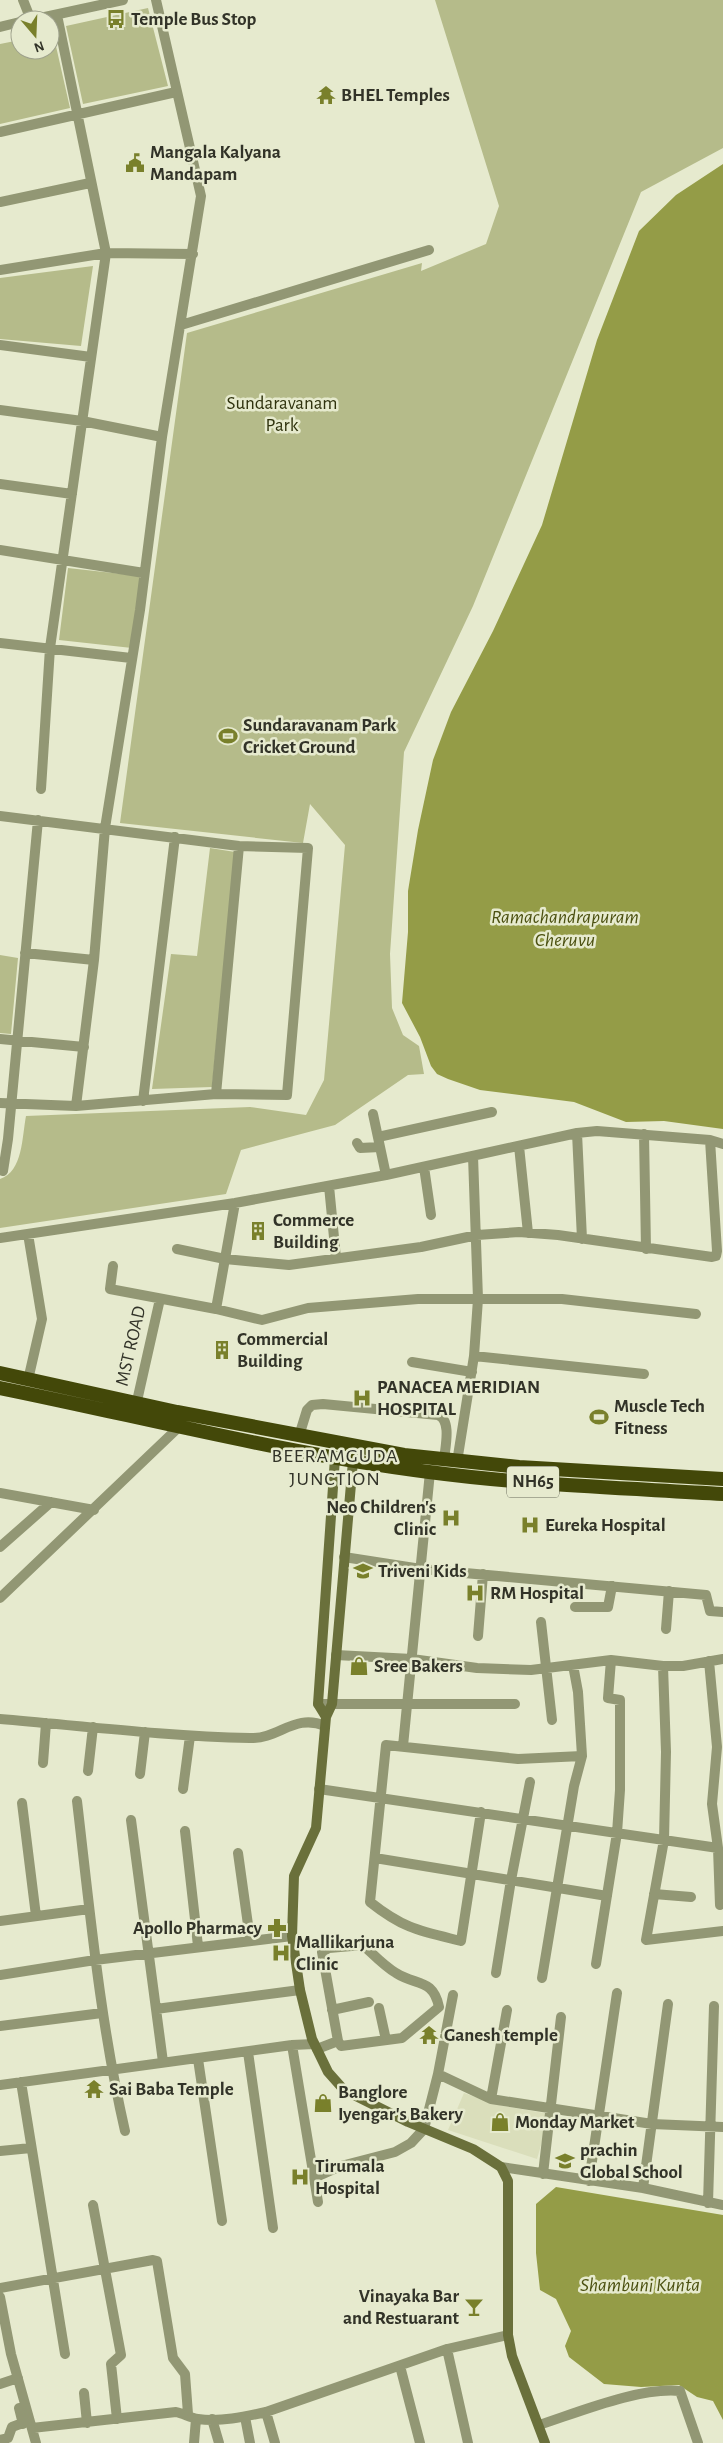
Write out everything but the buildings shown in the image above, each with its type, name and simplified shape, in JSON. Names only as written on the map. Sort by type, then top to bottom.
[{"type":"highway","name":"NH65","points":[[0,1373],[28,1380],[51,1392]]},
{"type":"highway","name":"NH65","points":[[0,1388],[137,1401],[299,1436],[404,1456],[723,1494]]},
{"type":"highway","name":"NH65","points":[[74,1396],[180,1426],[335,1458],[430,1472],[611,1480],[723,1480]]},
{"type":"main road","points":[[326,1722],[318,1704],[335,1458]]},
{"type":"main road","points":[[353,1461],[332,1704],[326,1722],[316,1828],[294,1876],[292,1936],[300,1990],[316,2046],[328,2072],[344,2090],[424,2129],[473,2149],[501,2167],[508,2181],[508,2335],[512,2356],[545,2443]]},
{"type":"street","points":[[60,14],[123,0]]},
{"type":"street","points":[[76,1106],[94,960],[104,828],[144,573],[162,437],[201,196],[156,0]]},
{"type":"street","points":[[40,789],[50,648],[106,253],[90,183],[60,29]]},
{"type":"street","points":[[0,132],[176,92]]},
{"type":"street","points":[[0,202],[90,183]]},
{"type":"street","points":[[181,325],[429,250]]},
{"type":"street","points":[[0,270],[106,253],[193,254]]},
{"type":"street","points":[[0,345],[91,357]]},
{"type":"street","points":[[0,410],[82,421],[162,437]]},
{"type":"street","points":[[0,484],[72,494]]},
{"type":"street","points":[[0,550],[144,573]]},
{"type":"street","points":[[0,643],[131,658]]},
{"type":"street","points":[[0,816],[239,846],[308,848],[286,1095],[216,1094],[76,1106],[5,1104]]},
{"type":"street","points":[[0,1170],[3,1171],[8,1139],[5,1104],[16,1041],[38,820]]},
{"type":"street","points":[[143,1101],[175,837]]},
{"type":"street","points":[[216,1094],[239,846]]},
{"type":"street","points":[[25,953],[94,960]]},
{"type":"street","points":[[0,1039],[84,1047]]},
{"type":"street","points":[[357,1143],[360,1148],[366,1148],[379,1142],[492,1112]]},
{"type":"street","points":[[373,1114],[386,1175]]},
{"type":"street","points":[[0,1238],[235,1203],[329,1186],[577,1133],[597,1131],[644,1134],[710,1140],[723,1144]]},
{"type":"street","points":[[577,1133],[582,1239]]},
{"type":"street","points":[[644,1134],[646,1249]]},
{"type":"street","points":[[177,1249],[225,1259],[289,1265],[421,1246],[477,1235],[528,1233],[646,1249],[716,1256],[718,1203],[710,1140]]},
{"type":"street","points":[[519,1146],[528,1233]]},
{"type":"street","points":[[451,1461],[474,1356],[478,1299],[474,1156]]},
{"type":"street","points":[[424,1167],[431,1215]]},
{"type":"street","points":[[329,1186],[336,1258]]},
{"type":"street","points":[[216,1309],[235,1203]]},
{"type":"street","points":[[28,1234],[42,1319],[28,1380]]},
{"type":"street","points":[[114,1266],[110,1289],[216,1309],[262,1320],[308,1308],[418,1299],[562,1299],[696,1314]]},
{"type":"street","name":"MST ROAD","points":[[137,1401],[160,1299]]},
{"type":"street","points":[[474,1356],[644,1374]]},
{"type":"street","points":[[412,1362],[472,1372]]},
{"type":"street","points":[[299,1436],[307,1410],[312,1405],[438,1415],[443,1417],[446,1423],[451,1461]]},
{"type":"street","points":[[0,1598],[180,1426]]},
{"type":"street","points":[[403,1746],[430,1472]]},
{"type":"street","points":[[0,1492],[94,1510]]},
{"type":"street","points":[[0,1547],[51,1502]]},
{"type":"street","points":[[344,1557],[421,1569],[706,1595],[710,1611],[723,1612]]},
{"type":"street","points":[[478,1636],[483,1574]]},
{"type":"street","points":[[575,1607],[608,1606],[612,1586]]},
{"type":"street","points":[[666,1629],[669,1591]]},
{"type":"street","points":[[541,1622],[548,1668],[552,1720]]},
{"type":"street","points":[[336,1655],[412,1659],[477,1668],[532,1670],[610,1660],[663,1666],[683,1666],[723,1659]]},
{"type":"street","points":[[596,1964],[617,1833],[620,1790],[620,1700],[608,1698],[610,1660]]},
{"type":"street","points":[[709,1661],[720,1747],[718,1804],[720,1905]]},
{"type":"street","points":[[542,1978],[568,1825],[582,1756],[578,1692],[573,1664]]},
{"type":"street","points":[[663,1666],[666,1752],[664,1840],[646,1940],[723,1931]]},
{"type":"street","points":[[318,1704],[515,1704]]},
{"type":"street","points":[[0,1719],[190,1736],[262,1738],[290,1725],[313,1721],[326,1722]]},
{"type":"street","points":[[43,1763],[46,1723]]},
{"type":"street","points":[[88,1771],[93,1727]]},
{"type":"street","points":[[140,1774],[145,1732]]},
{"type":"street","points":[[183,1789],[190,1736]]},
{"type":"street","points":[[481,1812],[461,1941],[409,1928],[391,1919],[370,1902],[386,1745],[518,1759],[582,1756]]},
{"type":"street","points":[[496,1973],[510,1880],[524,1819],[530,1782]]},
{"type":"street","points":[[319,1789],[718,1848]]},
{"type":"street","points":[[76,1801],[102,2013],[111,2070],[125,2131]]},
{"type":"street","points":[[22,1803],[36,1916]]},
{"type":"street","points":[[131,1820],[163,2062]]},
{"type":"street","points":[[185,1831],[198,1946]]},
{"type":"street","points":[[238,1853],[250,1939]]},
{"type":"street","points":[[375,1858],[607,1896]]},
{"type":"street","points":[[654,1894],[691,1897]]},
{"type":"street","points":[[0,1921],[89,1909]]},
{"type":"street","points":[[0,1975],[250,1939],[292,1936]]},
{"type":"street","points":[[363,1945],[396,1974],[429,1986],[436,1993],[439,2007],[435,2011],[402,2038],[386,2040],[341,2046],[338,2042],[322,1952],[329,1948],[363,1945]]},
{"type":"street","points":[[156,2009],[300,1990]]},
{"type":"street","points":[[589,2181],[617,1994]]},
{"type":"street","points":[[314,2178],[341,2166],[395,2152],[411,2143],[424,2129],[438,2074],[453,1995]]},
{"type":"street","points":[[332,2010],[369,2002]]},
{"type":"street","points":[[643,2188],[668,2004]]},
{"type":"street","points":[[708,2203],[714,2006]]},
{"type":"street","points":[[379,2008],[386,2040]]},
{"type":"street","points":[[491,2099],[507,2010]]},
{"type":"street","points":[[0,2026],[102,2013]]},
{"type":"street","points":[[543,2174],[561,2017]]},
{"type":"street","points":[[0,2085],[292,2045],[316,2046],[338,2042]]},
{"type":"street","points":[[292,2045],[318,2202]]},
{"type":"street","points":[[248,2052],[273,2228]]},
{"type":"street","points":[[198,2059],[222,2221]]},
{"type":"street","points":[[438,2074],[491,2099],[652,2124],[723,2127]]},
{"type":"street","points":[[21,2082],[65,2354]]},
{"type":"street","points":[[0,2151],[32,2148]]},
{"type":"street","points":[[501,2167],[643,2188],[723,2205]]},
{"type":"street","points":[[93,2205],[121,2355],[111,2364],[117,2419]]},
{"type":"street","points":[[0,2288],[105,2268],[153,2260],[157,2261],[172,2358],[185,2374],[194,2443]]},
{"type":"street","points":[[0,2297],[15,2379],[28,2424],[36,2443]]},
{"type":"street","points":[[0,2440],[8,2438],[12,2427],[28,2424],[87,2423],[176,2412],[192,2417],[212,2419],[244,2417],[266,2412],[447,2349],[508,2335]]},
{"type":"street","points":[[447,2349],[468,2443]]},
{"type":"street","points":[[400,2366],[420,2443]]},
{"type":"street","points":[[0,2384],[15,2379]]},
{"type":"street","points":[[539,2425],[601,2405],[662,2390],[680,2392],[698,2443]]},
{"type":"street","points":[[84,2394],[87,2423]]},
{"type":"street","points":[[266,2412],[275,2443]]},
{"type":"street","points":[[244,2417],[250,2443]]},
{"type":"street","points":[[212,2419],[219,2443]]},
{"type":"shaded area","name":"Monday Market","points":[[464,2093],[503,2106],[550,2114],[537,2159],[448,2130]]},
{"type":"green space","name":"Sundaravanam Park","points":[[435,0],[723,0],[723,148],[641,192],[473,606],[404,752],[390,954],[392,1008],[403,1035],[419,1046],[424,1074],[408,1075],[335,1125],[241,1150],[226,1194],[0,1228],[0,1179],[8,1175],[17,1161],[26,1116],[250,1107],[306,1115],[324,1080],[345,845],[310,804],[303,843],[120,823],[187,333],[422,263],[421,271],[486,244],[499,206]]},
{"type":"green space","points":[[148,8],[168,86],[83,104],[66,26]]},
{"type":"green space","points":[[10,42],[10,60],[59,60],[70,108],[0,124],[0,44]]},
{"type":"green space","points":[[93,266],[81,346],[0,339],[0,278]]},
{"type":"green space","points":[[68,568],[140,576],[132,648],[59,640]]},
{"type":"green space","points":[[210,848],[235,852],[212,1087],[152,1089],[171,954],[197,956]]},
{"type":"green space","points":[[0,955],[18,958],[11,1034],[0,1033]]},
{"type":"water","name":"Ramachandrapuram Cheruvu","points":[[723,164],[723,1129],[664,1121],[626,1122],[574,1102],[480,1090],[448,1079],[437,1074],[431,1066],[420,1037],[402,1003],[408,932],[408,891],[418,830],[433,760],[451,712],[493,631],[542,525],[597,340],[639,231],[676,195]]},
{"type":"water","name":"Shambuni Kunta","points":[[556,2187],[723,2215],[723,2420],[713,2401],[697,2397],[679,2385],[641,2387],[604,2384],[569,2357],[565,2346],[571,2331],[556,2299],[540,2290],[536,2253],[536,2204]]},
{"type":"place","name":"Temple Bus Stop","points":[[116,19]]},
{"type":"place","name":"BHEL Temples","points":[[326,95]]},
{"type":"place","name":"Mangala Kalyana Mandapam","points":[[135,163]]},
{"type":"place","name":"Sundaravanam Park Cricket Ground","points":[[228,736]]},
{"type":"place","name":"Commerce Building","points":[[258,1231]]},
{"type":"place","name":"Commercial Building","points":[[222,1350]]},
{"type":"place","name":"PANACEA MERIDIAN HOSPITAL","points":[[362,1398]]},
{"type":"place","name":"Muscle Tech Fitness","points":[[599,1417]]},
{"type":"place","name":"Neo Children's Clinic","points":[[451,1518]]},
{"type":"place","name":"Eureka Hospital","points":[[530,1525]]},
{"type":"place","name":"Triveni Kids","points":[[363,1571]]},
{"type":"place","name":"RM Hospital","points":[[475,1593]]},
{"type":"place","name":"Sree Bakers","points":[[359,1666]]},
{"type":"place","name":"Apollo Pharmacy","points":[[277,1928]]},
{"type":"place","name":"Mallikarjuna Clinic","points":[[281,1953]]},
{"type":"place","name":"Ganesh temple","points":[[429,2035]]},
{"type":"place","name":"Sai Baba Temple","points":[[94,2089]]},
{"type":"place","name":"Banglore Iyengar's Bakery","points":[[323,2103]]},
{"type":"place","name":"Monday Market","points":[[500,2122]]},
{"type":"place","name":"prachin Global School","points":[[565,2161]]},
{"type":"place","name":"Tirumala Hospital","points":[[300,2177]]},
{"type":"place","name":"Vinayaka Bar and Restuarant","points":[[474,2307]]},
{"type":"district","name":"BEERAMGUDA JUNCTION","points":[[335,1468]]}]
